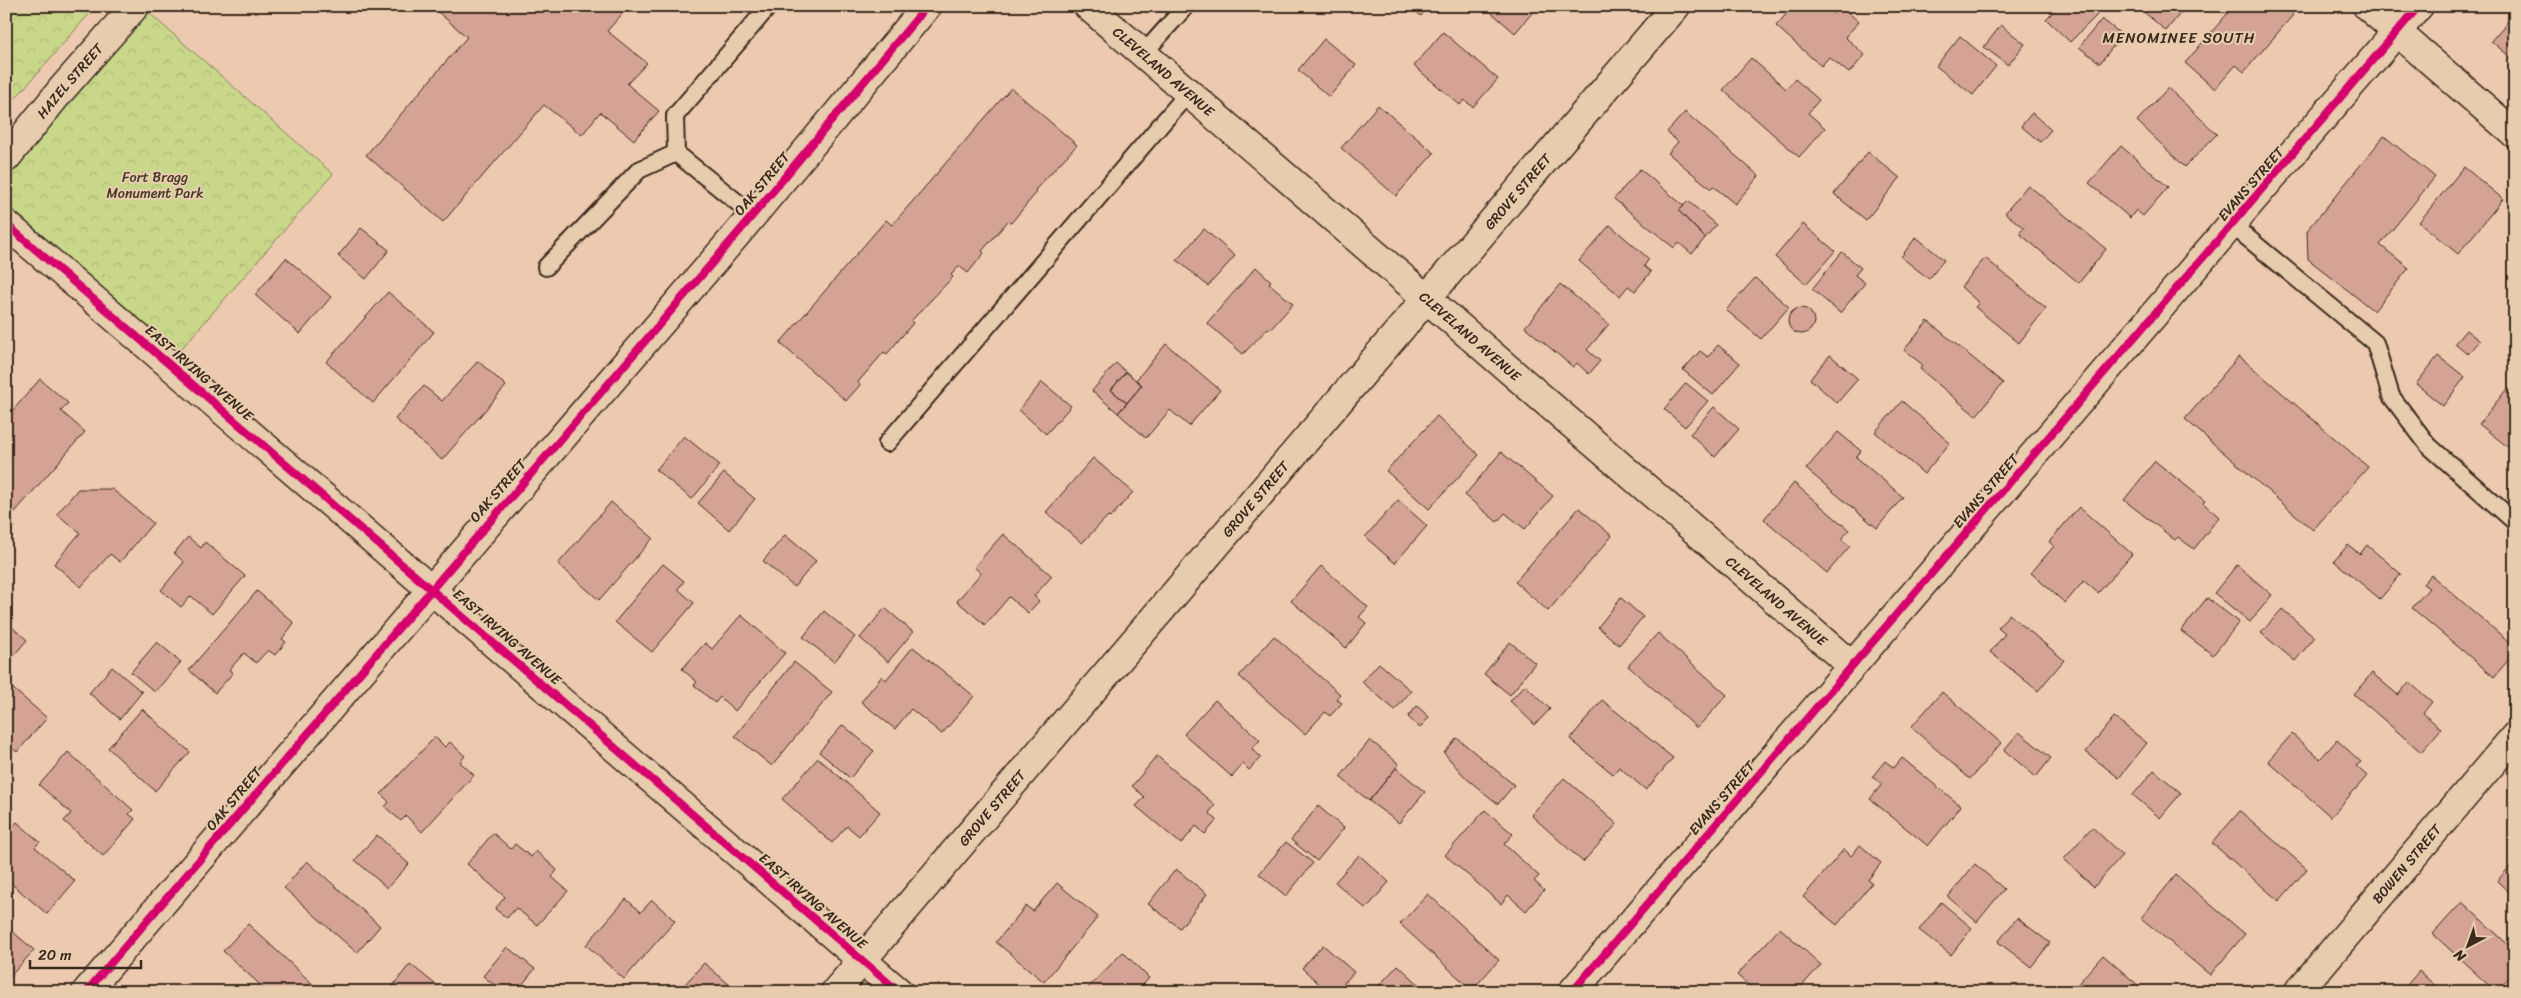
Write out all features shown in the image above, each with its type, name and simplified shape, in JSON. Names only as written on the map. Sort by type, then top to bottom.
[{"type":"street","name":"HAZEL STREET","points":[[6,158],[62,89],[135,6]]},
{"type":"street","name":"OAK STREET","points":[[86,992],[753,215],[927,6]]},
{"type":"street","name":"CLEVELAND AVENUE","points":[[1088,6],[1852,666]]},
{"type":"street","name":"GROVE STREET","points":[[835,992],[1676,6]]},
{"type":"street","points":[[2367,6],[2515,134]]},
{"type":"street","name":"EVANS STREET","points":[[1572,992],[2419,6]]},
{"type":"street","name":"EAST IRVING AVENUE","points":[[6,224],[899,992]]},
{"type":"street","name":"BOWEN STREET","points":[[2298,992],[2515,736]]},
{"type":"lane","points":[[753,215],[676,153],[675,116],[769,6]]},
{"type":"lane","points":[[1144,54],[1186,6]]},
{"type":"lane","points":[[887,443],[1189,92]]},
{"type":"lane","points":[[546,267],[639,170],[676,153]]},
{"type":"lane","points":[[2232,225],[2375,343],[2391,396],[2428,445],[2515,522]]},
{"type":"green space","points":[[6,6],[96,6],[6,109]]},
{"type":"green space","name":"Fort Bragg Monument Park","points":[[141,6],[333,174],[169,363],[6,224],[6,158]]},
{"type":"building","points":[[431,6],[629,6],[607,31],[647,63],[627,84],[659,111],[634,140],[600,112],[582,135],[544,105],[443,222],[366,155],[467,37]]},
{"type":"building","points":[[1409,6],[1429,6],[1421,16]]},
{"type":"building","points":[[1484,6],[1538,6],[1515,33]]},
{"type":"building","points":[[1793,6],[1824,6],[1833,14],[1841,6],[1859,22],[1845,37],[1865,55],[1849,73],[1829,57],[1821,66],[1776,26]]},
{"type":"building","points":[[2059,6],[2088,6],[2097,15],[2070,42],[2046,19]]},
{"type":"building","points":[[2137,6],[2186,6],[2166,31]]},
{"type":"building","points":[[2234,6],[2283,6],[2293,15],[2244,72],[2236,65],[2215,89],[2185,63]]},
{"type":"building","points":[[2515,13],[2515,61],[2491,41]]},
{"type":"building","points":[[2102,19],[2122,35],[2100,63],[2079,47]]},
{"type":"building","points":[[2001,25],[2025,44],[2008,65],[1984,47]]},
{"type":"building","points":[[1443,32],[1498,79],[1473,107],[1464,100],[1460,105],[1414,66]]},
{"type":"building","points":[[1960,36],[1996,66],[1973,95],[1936,66]]},
{"type":"building","points":[[1324,39],[1356,65],[1329,97],[1298,70]]},
{"type":"building","points":[[1751,58],[1786,89],[1795,79],[1819,100],[1808,113],[1825,128],[1799,157],[1723,90]]},
{"type":"building","points":[[1011,88],[1077,145],[1035,190],[1037,192],[1011,223],[1008,221],[982,251],[984,253],[968,273],[959,266],[951,275],[953,277],[911,321],[913,323],[887,354],[884,352],[858,382],[860,385],[846,401],[780,343],[886,220],[892,225]]},
{"type":"building","points":[[2168,88],[2217,134],[2185,167],[2137,121]]},
{"type":"building","points":[[1378,105],[1434,153],[1396,196],[1341,148]]},
{"type":"building","points":[[1685,112],[1759,176],[1735,204],[1713,186],[1711,189],[1668,153],[1678,142],[1667,132]]},
{"type":"building","points":[[2032,113],[2051,130],[2040,142],[2021,126]]},
{"type":"building","points":[[2384,136],[2435,177],[2380,245],[2409,268],[2374,311],[2308,259],[2307,231]]},
{"type":"building","points":[[2121,146],[2168,187],[2143,216],[2136,210],[2130,218],[2089,183]]},
{"type":"building","points":[[1868,152],[1900,178],[1866,220],[1834,194]]},
{"type":"building","points":[[2464,167],[2503,199],[2458,254],[2419,222]]},
{"type":"building","points":[[1640,169],[1684,206],[1679,211],[1705,238],[1692,254],[1679,243],[1674,248],[1614,199]]},
{"type":"building","points":[[2028,185],[2106,249],[2079,283],[2019,233],[2024,228],[2005,213]]},
{"type":"building","points":[[1688,201],[1716,225],[1705,238],[1679,211]]},
{"type":"building","points":[[1803,224],[1835,251],[1806,284],[1775,257]]},
{"type":"building","points":[[1610,225],[1649,259],[1644,266],[1651,272],[1635,291],[1628,286],[1620,296],[1579,261]]},
{"type":"building","points":[[361,228],[389,250],[366,279],[338,256]]},
{"type":"building","points":[[1204,229],[1235,256],[1208,286],[1177,260]]},
{"type":"building","points":[[1916,237],[1944,260],[1929,279],[1901,257]]},
{"type":"building","points":[[1842,252],[1861,268],[1855,275],[1865,283],[1840,313],[1812,289]]},
{"type":"building","points":[[286,258],[331,297],[300,334],[255,295]]},
{"type":"building","points":[[1985,258],[2046,308],[2019,343],[1975,307],[1979,303],[1961,287]]},
{"type":"building","points":[[1256,267],[1271,281],[1269,283],[1293,304],[1270,330],[1268,328],[1243,354],[1207,323]]},
{"type":"building","points":[[1755,278],[1789,307],[1761,339],[1726,310]]},
{"type":"building","points":[[1560,284],[1609,324],[1587,350],[1600,361],[1589,374],[1577,363],[1573,367],[1525,327]]},
{"type":"building","points":[[388,292],[434,332],[373,403],[326,362]]},
{"type":"building","points":[[1801,308],[1810,312],[1814,321],[1810,330],[1801,334],[1792,330],[1788,321],[1792,312]]},
{"type":"building","points":[[1928,321],[2003,383],[1976,416],[1920,369],[1923,365],[1904,350]]},
{"type":"building","points":[[2466,330],[2480,341],[2468,354],[2455,343]]},
{"type":"building","points":[[1166,344],[1220,390],[1189,426],[1170,410],[1146,438],[1118,413],[1142,385],[1136,380]]},
{"type":"building","points":[[1718,345],[1740,363],[1713,395],[1683,370],[1700,351],[1708,357]]},
{"type":"building","points":[[1830,355],[1858,379],[1837,403],[1810,379]]},
{"type":"building","points":[[2239,356],[2368,467],[2313,530],[2185,419]]},
{"type":"building","points":[[2438,356],[2465,377],[2443,406],[2416,384]]},
{"type":"building","points":[[478,361],[506,386],[442,460],[395,419],[424,386],[442,401]]},
{"type":"building","points":[[1116,363],[1126,372],[1111,390],[1127,403],[1118,413],[1092,391]]},
{"type":"building","points":[[1126,372],[1142,385],[1127,403],[1111,390]]},
{"type":"building","points":[[40,379],[68,403],[61,411],[85,432],[15,512],[6,504],[6,423],[11,418],[8,416]]},
{"type":"building","points":[[1042,382],[1071,406],[1046,434],[1019,410]]},
{"type":"building","points":[[1686,383],[1708,401],[1685,427],[1664,409]]},
{"type":"building","points":[[2506,390],[2515,397],[2515,440],[2509,448],[2479,424]]},
{"type":"building","points":[[1902,401],[1950,443],[1924,474],[1875,432]]},
{"type":"building","points":[[1714,407],[1739,429],[1715,457],[1690,434]]},
{"type":"building","points":[[1437,416],[1479,455],[1429,509],[1386,471]]},
{"type":"building","points":[[1838,432],[1861,451],[1856,457],[1903,497],[1877,528],[1806,469]]},
{"type":"building","points":[[684,436],[720,465],[692,499],[656,470]]},
{"type":"building","points":[[1501,452],[1553,496],[1525,529],[1505,513],[1497,522],[1465,495]]},
{"type":"building","points":[[1093,458],[1133,492],[1110,518],[1108,516],[1082,543],[1046,512]]},
{"type":"building","points":[[2155,461],[2205,501],[2203,503],[2219,517],[2194,549],[2178,537],[2175,540],[2124,500]]},
{"type":"building","points":[[724,473],[755,499],[729,530],[698,503]]},
{"type":"building","points":[[1794,483],[1849,530],[1841,539],[1850,546],[1827,573],[1764,519]]},
{"type":"building","points":[[78,489],[112,489],[153,523],[120,562],[110,554],[81,587],[54,564],[80,533],[57,514]]},
{"type":"building","points":[[1398,500],[1427,526],[1395,563],[1365,537]]},
{"type":"building","points":[[611,502],[653,538],[599,600],[558,564]]},
{"type":"building","points":[[2079,507],[2132,554],[2098,593],[2084,581],[2065,603],[2031,573],[2054,546],[2049,542]]},
{"type":"building","points":[[1579,508],[1612,536],[1548,611],[1515,582]]},
{"type":"building","points":[[6,514],[14,521],[6,531]]},
{"type":"building","points":[[1003,534],[1052,576],[1034,596],[1039,601],[1028,613],[1009,597],[985,625],[957,601],[981,573],[974,567]]},
{"type":"building","points":[[785,535],[816,561],[794,587],[763,561]]},
{"type":"building","points":[[188,537],[201,548],[205,542],[245,576],[212,614],[191,596],[181,607],[161,590],[184,562],[174,553]]},
{"type":"building","points":[[2348,545],[2360,554],[2367,545],[2401,574],[2380,599],[2334,561]]},
{"type":"building","points":[[663,564],[684,581],[678,589],[694,603],[652,652],[615,622]]},
{"type":"building","points":[[2237,565],[2272,595],[2250,622],[2214,593]]},
{"type":"building","points":[[1321,566],[1368,607],[1359,617],[1366,623],[1346,648],[1291,601]]},
{"type":"building","points":[[2431,575],[2515,647],[2515,652],[2494,677],[2412,608],[2429,588],[2423,584]]},
{"type":"building","points":[[257,591],[294,623],[282,639],[286,642],[275,655],[268,650],[256,663],[244,653],[229,670],[233,673],[215,693],[189,670]]},
{"type":"building","points":[[1621,598],[1643,617],[1619,645],[1598,627]]},
{"type":"building","points":[[2207,598],[2239,622],[2213,655],[2181,631]]},
{"type":"building","points":[[885,608],[913,632],[888,662],[860,638]]},
{"type":"building","points":[[2282,609],[2315,637],[2295,661],[2261,633]]},
{"type":"building","points":[[824,611],[855,637],[834,662],[803,637]]},
{"type":"building","points":[[2009,614],[2064,660],[2038,691],[1990,652],[2005,634],[1998,628]]},
{"type":"building","points":[[741,615],[785,653],[735,711],[720,697],[715,703],[694,685],[697,682],[682,669],[705,643],[712,649]]},
{"type":"building","points":[[6,622],[27,640],[6,664]]},
{"type":"building","points":[[1658,633],[1727,695],[1697,728],[1628,666]]},
{"type":"building","points":[[1274,636],[1340,694],[1336,699],[1342,703],[1330,716],[1325,712],[1305,734],[1239,676]]},
{"type":"building","points":[[157,642],[181,662],[155,692],[131,672]]},
{"type":"building","points":[[1510,642],[1535,663],[1510,695],[1484,674]]},
{"type":"building","points":[[913,647],[974,696],[942,734],[911,709],[895,729],[861,702],[882,676],[886,680]]},
{"type":"building","points":[[794,662],[832,692],[772,766],[735,736]]},
{"type":"building","points":[[1379,663],[1411,691],[1395,710],[1362,682]]},
{"type":"building","points":[[112,667],[142,692],[120,719],[89,693]]},
{"type":"building","points":[[2372,673],[2398,695],[2409,682],[2432,702],[2423,713],[2441,729],[2421,752],[2354,694]]},
{"type":"building","points":[[1525,685],[1550,709],[1535,725],[1510,701]]},
{"type":"building","points":[[11,687],[47,718],[17,752],[6,743],[6,693]]},
{"type":"building","points":[[1942,692],[2001,743],[1970,779],[1911,727]]},
{"type":"building","points":[[1215,700],[1260,740],[1252,749],[1261,757],[1249,770],[1243,764],[1232,777],[1184,734]]},
{"type":"building","points":[[1602,700],[1673,758],[1646,790],[1619,767],[1613,774],[1570,739]]},
{"type":"building","points":[[1417,706],[1429,717],[1420,728],[1408,717]]},
{"type":"building","points":[[142,709],[190,752],[155,791],[108,748]]},
{"type":"building","points":[[2114,717],[2147,743],[2119,778],[2086,752]]},
{"type":"building","points":[[843,725],[874,751],[850,778],[819,752]]},
{"type":"building","points":[[2019,732],[2051,758],[2036,777],[2004,750]]},
{"type":"building","points":[[2292,734],[2320,759],[2337,740],[2361,762],[2356,766],[2367,776],[2331,817],[2268,761]]},
{"type":"building","points":[[435,737],[445,747],[450,742],[465,756],[460,762],[474,775],[422,832],[406,816],[401,821],[385,807],[389,802],[381,794]]},
{"type":"building","points":[[1457,738],[1514,785],[1498,804],[1466,778],[1444,753]]},
{"type":"building","points":[[1370,740],[1399,764],[1369,801],[1340,777]]},
{"type":"building","points":[[68,752],[133,810],[129,814],[135,819],[103,856],[64,821],[71,813],[39,785]]},
{"type":"building","points":[[1157,756],[1215,805],[1209,813],[1217,820],[1205,834],[1196,826],[1181,844],[1136,806],[1145,797],[1132,786]]},
{"type":"building","points":[[818,758],[880,812],[859,836],[847,826],[832,843],[782,799]]},
{"type":"building","points":[[1902,758],[1961,806],[1928,846],[1870,799],[1882,784],[1872,777],[1885,761],[1894,768]]},
{"type":"building","points":[[1396,768],[1425,792],[1399,823],[1369,801]]},
{"type":"building","points":[[2154,770],[2181,793],[2160,818],[2133,795]]},
{"type":"building","points":[[1564,778],[1617,824],[1583,862],[1531,815]]},
{"type":"building","points":[[1318,806],[1344,828],[1317,861],[1291,840]]},
{"type":"building","points":[[1485,810],[1513,834],[1504,844],[1539,876],[1534,881],[1544,890],[1526,911],[1508,895],[1501,904],[1445,855]]},
{"type":"building","points":[[2240,811],[2307,869],[2279,901],[2212,843]]},
{"type":"building","points":[[17,822],[40,842],[35,847],[75,881],[47,914],[6,879],[6,835]]},
{"type":"building","points":[[2092,827],[2122,855],[2094,887],[2064,859]]},
{"type":"building","points":[[493,833],[511,849],[515,844],[531,857],[536,851],[557,870],[552,877],[568,891],[537,925],[516,908],[507,918],[495,909],[505,897],[467,864]]},
{"type":"building","points":[[377,835],[409,864],[387,888],[355,860]]},
{"type":"building","points":[[1286,842],[1313,863],[1286,896],[1259,874]]},
{"type":"building","points":[[1860,845],[1881,863],[1868,880],[1872,883],[1837,925],[1803,897],[1844,849],[1851,856]]},
{"type":"building","points":[[1359,855],[1389,882],[1366,909],[1335,882]]},
{"type":"building","points":[[307,861],[380,926],[357,953],[284,888]]},
{"type":"building","points":[[2515,861],[2515,898],[2497,881]]},
{"type":"building","points":[[1975,864],[2004,889],[1977,922],[1948,897]]},
{"type":"building","points":[[1176,869],[1207,894],[1180,928],[1148,904]]},
{"type":"building","points":[[2176,875],[2245,934],[2210,975],[2141,918]]},
{"type":"building","points":[[1057,883],[1098,917],[1044,982],[996,942],[1026,906],[1033,911]]},
{"type":"building","points":[[1428,894],[1499,960],[1472,990],[1400,924]]},
{"type":"building","points":[[626,899],[641,912],[652,900],[675,921],[624,979],[586,945]]},
{"type":"building","points":[[1941,902],[1972,928],[1951,955],[1919,930]]},
{"type":"building","points":[[2462,902],[2515,951],[2515,972],[2496,992],[2433,934]]},
{"type":"building","points":[[2017,918],[2050,943],[2031,967],[1998,942]]},
{"type":"building","points":[[248,924],[316,987],[312,992],[268,992],[223,951]]},
{"type":"building","points":[[6,926],[34,950],[6,981]]},
{"type":"building","points":[[1780,928],[1821,965],[1796,992],[1756,992],[1737,975]]},
{"type":"building","points":[[1323,945],[1354,972],[1336,992],[1328,992],[1302,968]]},
{"type":"building","points":[[507,947],[535,969],[516,992],[503,992],[483,976]]},
{"type":"building","points":[[1123,952],[1149,978],[1137,992],[1084,992]]},
{"type":"building","points":[[2103,955],[2146,992],[2080,992],[2075,987]]},
{"type":"building","points":[[704,963],[731,986],[726,992],[678,992]]},
{"type":"building","points":[[410,964],[445,992],[388,992]]},
{"type":"building","points":[[1398,965],[1427,992],[1373,992]]},
{"type":"building","points":[[2419,971],[2442,992],[2401,992]]},
{"type":"cycle path","points":[[86,992],[743,227],[927,6]]},
{"type":"cycle path","points":[[1572,992],[2419,6]]},
{"type":"cycle path","points":[[6,224],[899,992]]},
{"type":"district","name":"MENOMINEE SOUTH","points":[[2179,38]]}]
